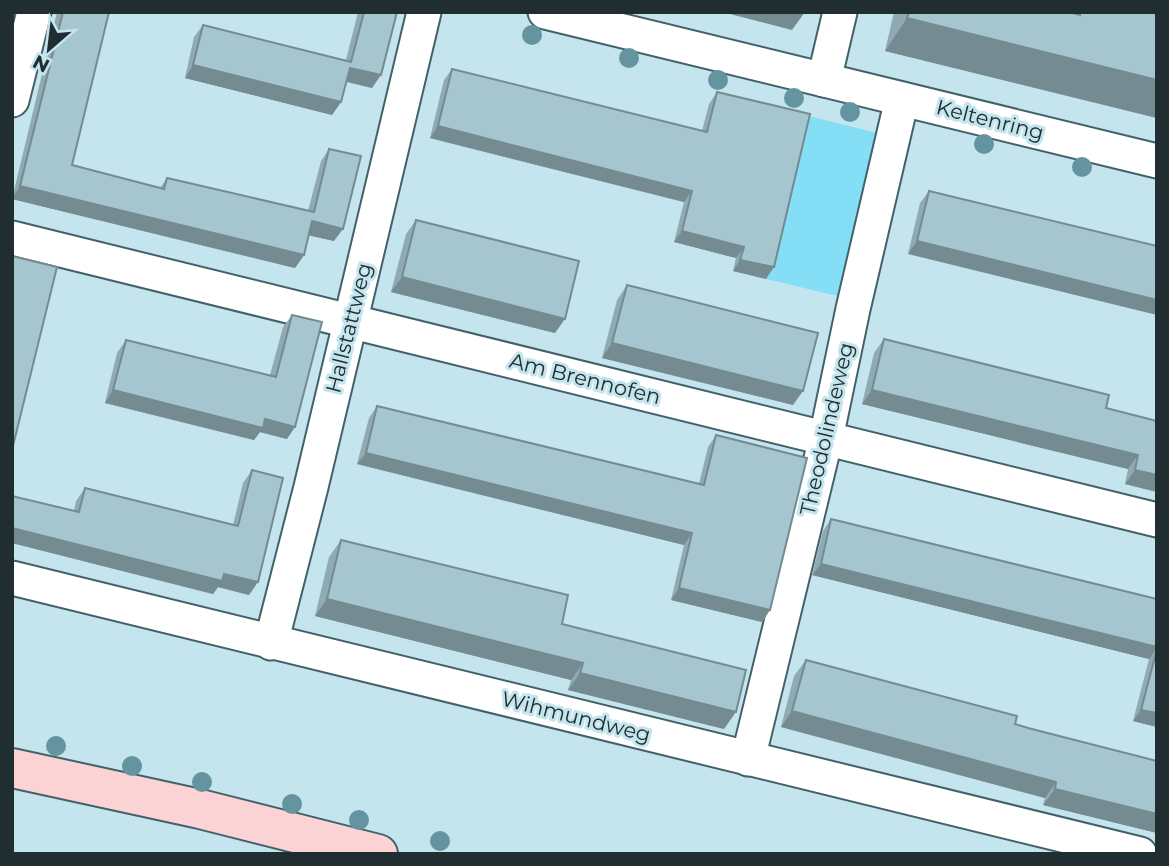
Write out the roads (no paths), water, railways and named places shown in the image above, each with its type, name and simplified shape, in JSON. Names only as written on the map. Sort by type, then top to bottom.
[{"type":"street","points":[[12,100],[34,12]]},
{"type":"street","name":"Hallstattweg","points":[[271,643],[424,12]]},
{"type":"street","name":"Keltenring","points":[[545,12],[1157,161]]},
{"type":"street","points":[[824,80],[840,12]]},
{"type":"street","name":"Theodolindeweg","points":[[748,759],[826,439],[902,99]]},
{"type":"street","name":"Am Brennofen","points":[[12,238],[1157,520]]},
{"type":"street","name":"Wihmundweg","points":[[12,578],[1140,854]]},
{"type":"street","points":[[12,768],[201,809],[378,854]]}]
